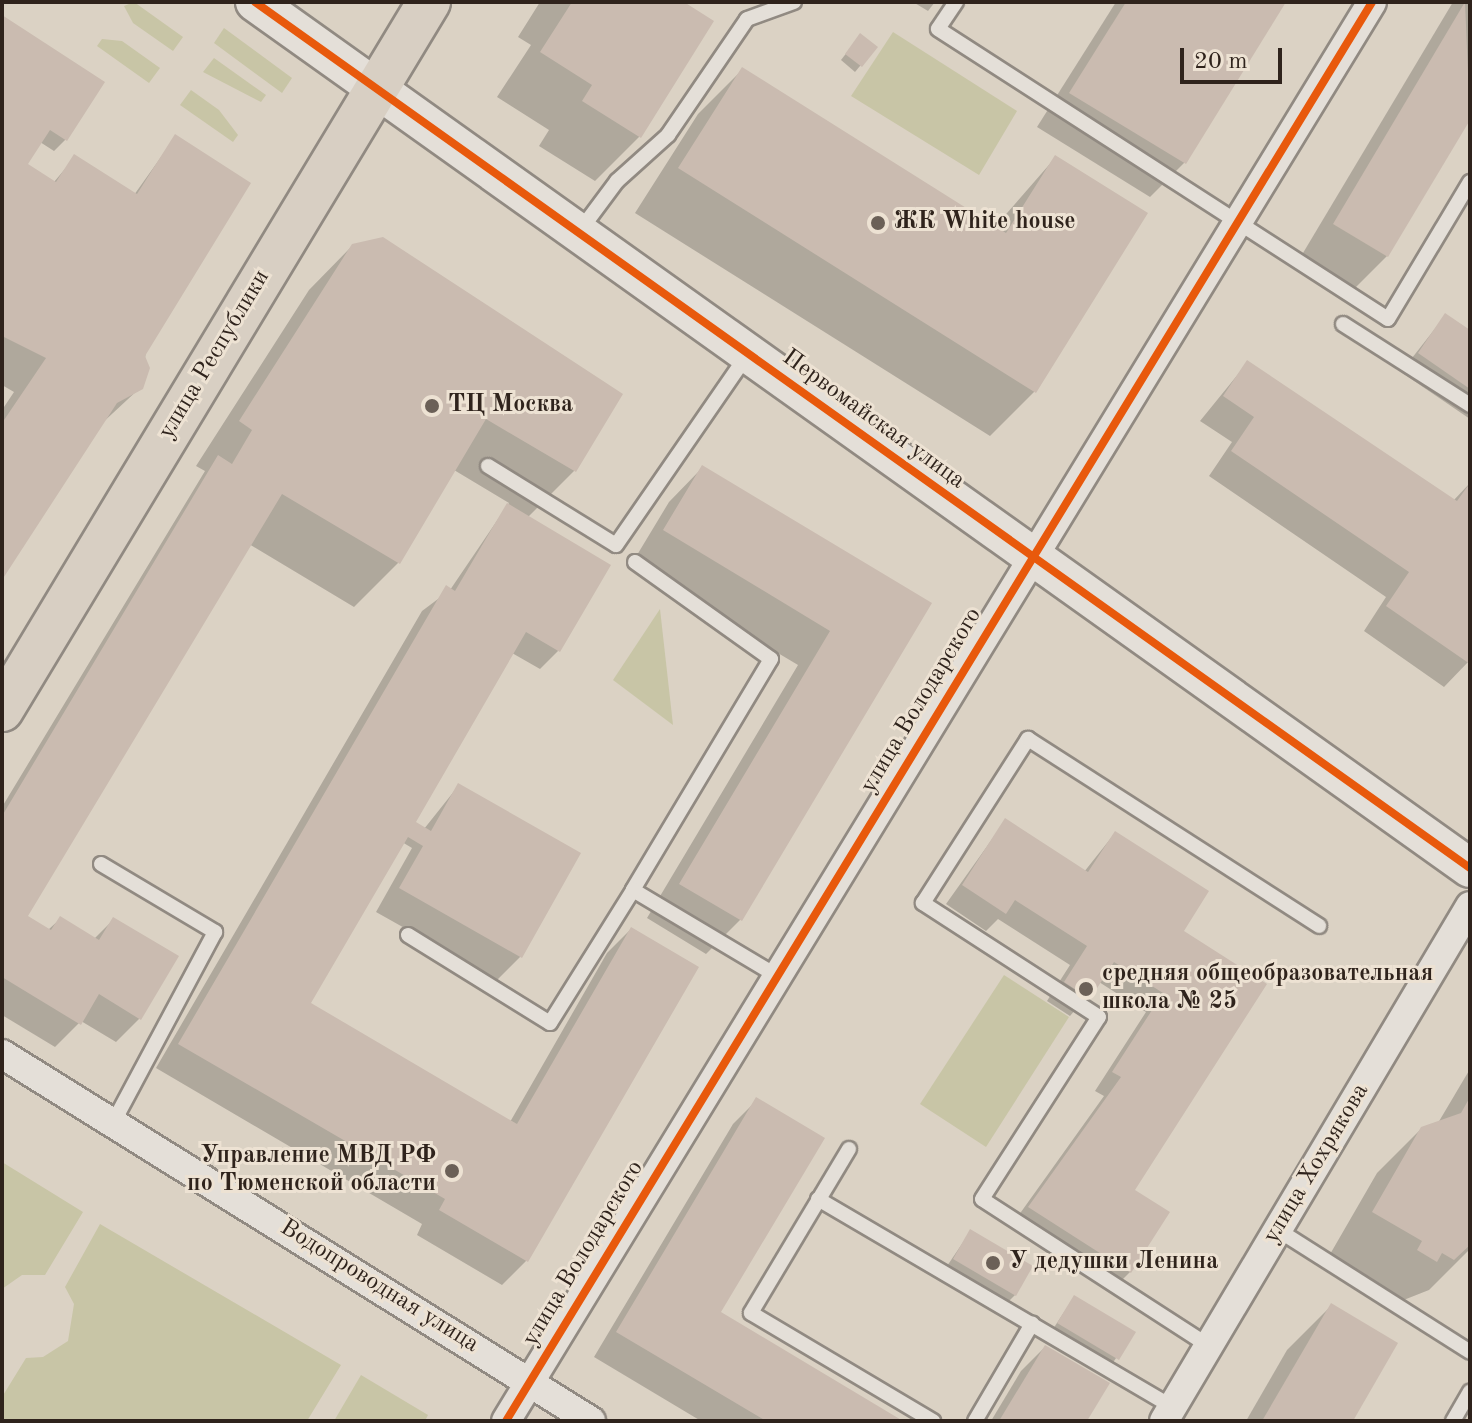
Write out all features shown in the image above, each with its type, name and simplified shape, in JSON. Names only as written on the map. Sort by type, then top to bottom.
[{"type":"main road","name":"улица Республики","points":[[2,710],[429,2]]},
{"type":"street","name":"Первомайская улица","points":[[255,2],[1470,868]]},
{"type":"street","name":"улица Володарского","points":[[506,1421],[1372,2]]},
{"type":"street","name":"улица Хохрякова","points":[[1168,1414],[1470,906]]},
{"type":"street","name":"Водопроводная улица","points":[[2,1054],[532,1378],[591,1421]]},
{"type":"lane","points":[[578,233],[617,181],[668,135],[747,19],[794,2]]},
{"type":"lane","points":[[956,2],[938,29],[1388,319],[1470,182]]},
{"type":"lane","points":[[1343,324],[1470,405]]},
{"type":"lane","points":[[488,466],[616,545],[747,355]]},
{"type":"lane","points":[[408,935],[550,1023],[633,890],[771,659],[635,562]]},
{"type":"lane","points":[[1209,1346],[982,1199],[1099,1017],[923,903],[1028,739],[1319,926]]},
{"type":"lane","points":[[101,864],[215,932],[113,1123]]},
{"type":"lane","points":[[633,890],[777,976]]},
{"type":"lane","points":[[849,1149],[751,1313],[933,1421]]},
{"type":"lane","points":[[818,1199],[1032,1324],[1168,1414]]},
{"type":"lane","points":[[1278,1230],[1470,1352]]},
{"type":"lane","points":[[975,1421],[1032,1324]]},
{"type":"lane","points":[[1453,1421],[1470,1392]]},
{"type":"shaded area","points":[[134,2],[183,37],[173,51],[133,23],[124,6]]},
{"type":"shaded area","points":[[224,28],[292,78],[282,93],[214,43]]},
{"type":"shaded area","points":[[893,32],[1017,111],[979,175],[851,96]]},
{"type":"shaded area","points":[[102,39],[122,41],[160,68],[149,83],[97,46]]},
{"type":"shaded area","points":[[214,58],[266,95],[261,102],[203,72]]},
{"type":"shaded area","points":[[191,90],[219,110],[238,135],[233,142],[180,105]]},
{"type":"shaded area","points":[[660,609],[673,725],[613,680]]},
{"type":"shaded area","points":[[1004,975],[1069,1017],[986,1147],[920,1104]]},
{"type":"shaded area","points":[[2,1162],[83,1212],[45,1275],[22,1275],[2,1289]]},
{"type":"shaded area","points":[[100,1224],[341,1365],[307,1421],[2,1421],[2,1397],[26,1358],[43,1357],[68,1341],[74,1304],[65,1287]]},
{"type":"shaded area","points":[[361,1375],[428,1415],[425,1421],[334,1421]]},
{"type":"building","points":[[572,2],[684,2],[714,21],[641,138],[582,101],[592,85],[540,52]]},
{"type":"building","points":[[1126,2],[1286,2],[1186,164],[1069,93]]},
{"type":"building","points":[[1465,2],[1470,120],[1388,257],[1333,224]]},
{"type":"building","points":[[2,15],[105,82],[67,141],[50,130],[28,164],[56,182],[74,154],[137,194],[175,134],[251,183],[145,356],[150,368],[143,389],[117,403],[2,580],[2,423],[46,358],[2,336]]},
{"type":"building","points":[[860,33],[878,47],[862,67],[845,54]]},
{"type":"building","name":"ЖК White house","points":[[742,67],[1006,233],[1055,155],[1148,213],[1036,393],[678,168]]},
{"type":"building","points":[[383,237],[623,394],[576,472],[486,419],[400,564],[282,494],[28,916],[51,930],[60,916],[99,940],[113,917],[179,956],[141,1020],[99,994],[81,1025],[2,977],[2,816],[218,455],[232,464],[252,430],[239,421],[352,244]]},
{"type":"building","points":[[1445,313],[1470,330],[1470,389],[1418,353]]},
{"type":"building","points":[[1247,360],[1457,501],[1470,483],[1470,664],[1386,606],[1409,572],[1231,451],[1254,417],[1223,396]]},
{"type":"building","points":[[702,465],[932,603],[742,921],[679,884],[830,631],[663,530]]},
{"type":"building","points":[[507,503],[611,565],[560,652],[526,632],[416,822],[431,831],[458,783],[581,853],[522,958],[399,888],[423,846],[408,837],[311,1003],[517,1124],[631,927],[699,967],[528,1262],[439,1210],[445,1199],[178,1044],[446,585],[455,591]]},
{"type":"building","points":[[1005,818],[1088,872],[1115,831],[1209,891],[1184,931],[1267,984],[1135,1190],[1170,1212],[1131,1273],[1028,1207],[1121,1077],[1112,1072],[1163,993],[1114,962],[1090,999],[1064,982],[1087,946],[1015,900],[1006,914],[962,885]]},
{"type":"building","points":[[756,1097],[825,1138],[721,1312],[903,1421],[766,1421],[616,1332]]},
{"type":"building","points":[[1470,1097],[1470,1245],[1454,1260],[1442,1253],[1437,1262],[1417,1250],[1422,1241],[1372,1212],[1421,1127],[1461,1113]]},
{"type":"building","name":"У дедушки Ленина","points":[[970,1229],[1033,1266],[1016,1296],[953,1259]]},
{"type":"building","points":[[1074,1295],[1136,1332],[1119,1360],[1057,1323]]},
{"type":"building","points":[[1331,1303],[1398,1343],[1353,1421],[1262,1421]]},
{"type":"building","points":[[1045,1345],[1110,1383],[1087,1421],[999,1421]]},
{"type":"cycle path","points":[[255,2],[1470,868]]},
{"type":"cycle path","points":[[506,1421],[1372,2]]},
{"type":"place","name":"ЖК White house","points":[[878,223]]},
{"type":"place","name":"ТЦ Москва","points":[[432,406]]},
{"type":"place","name":"средняя общеобразовательная школа № 25","points":[[1086,989]]},
{"type":"place","name":"Управление МВД РФ по Тюменской области","points":[[452,1171]]},
{"type":"place","name":"У дедушки Ленина","points":[[993,1263]]}]
